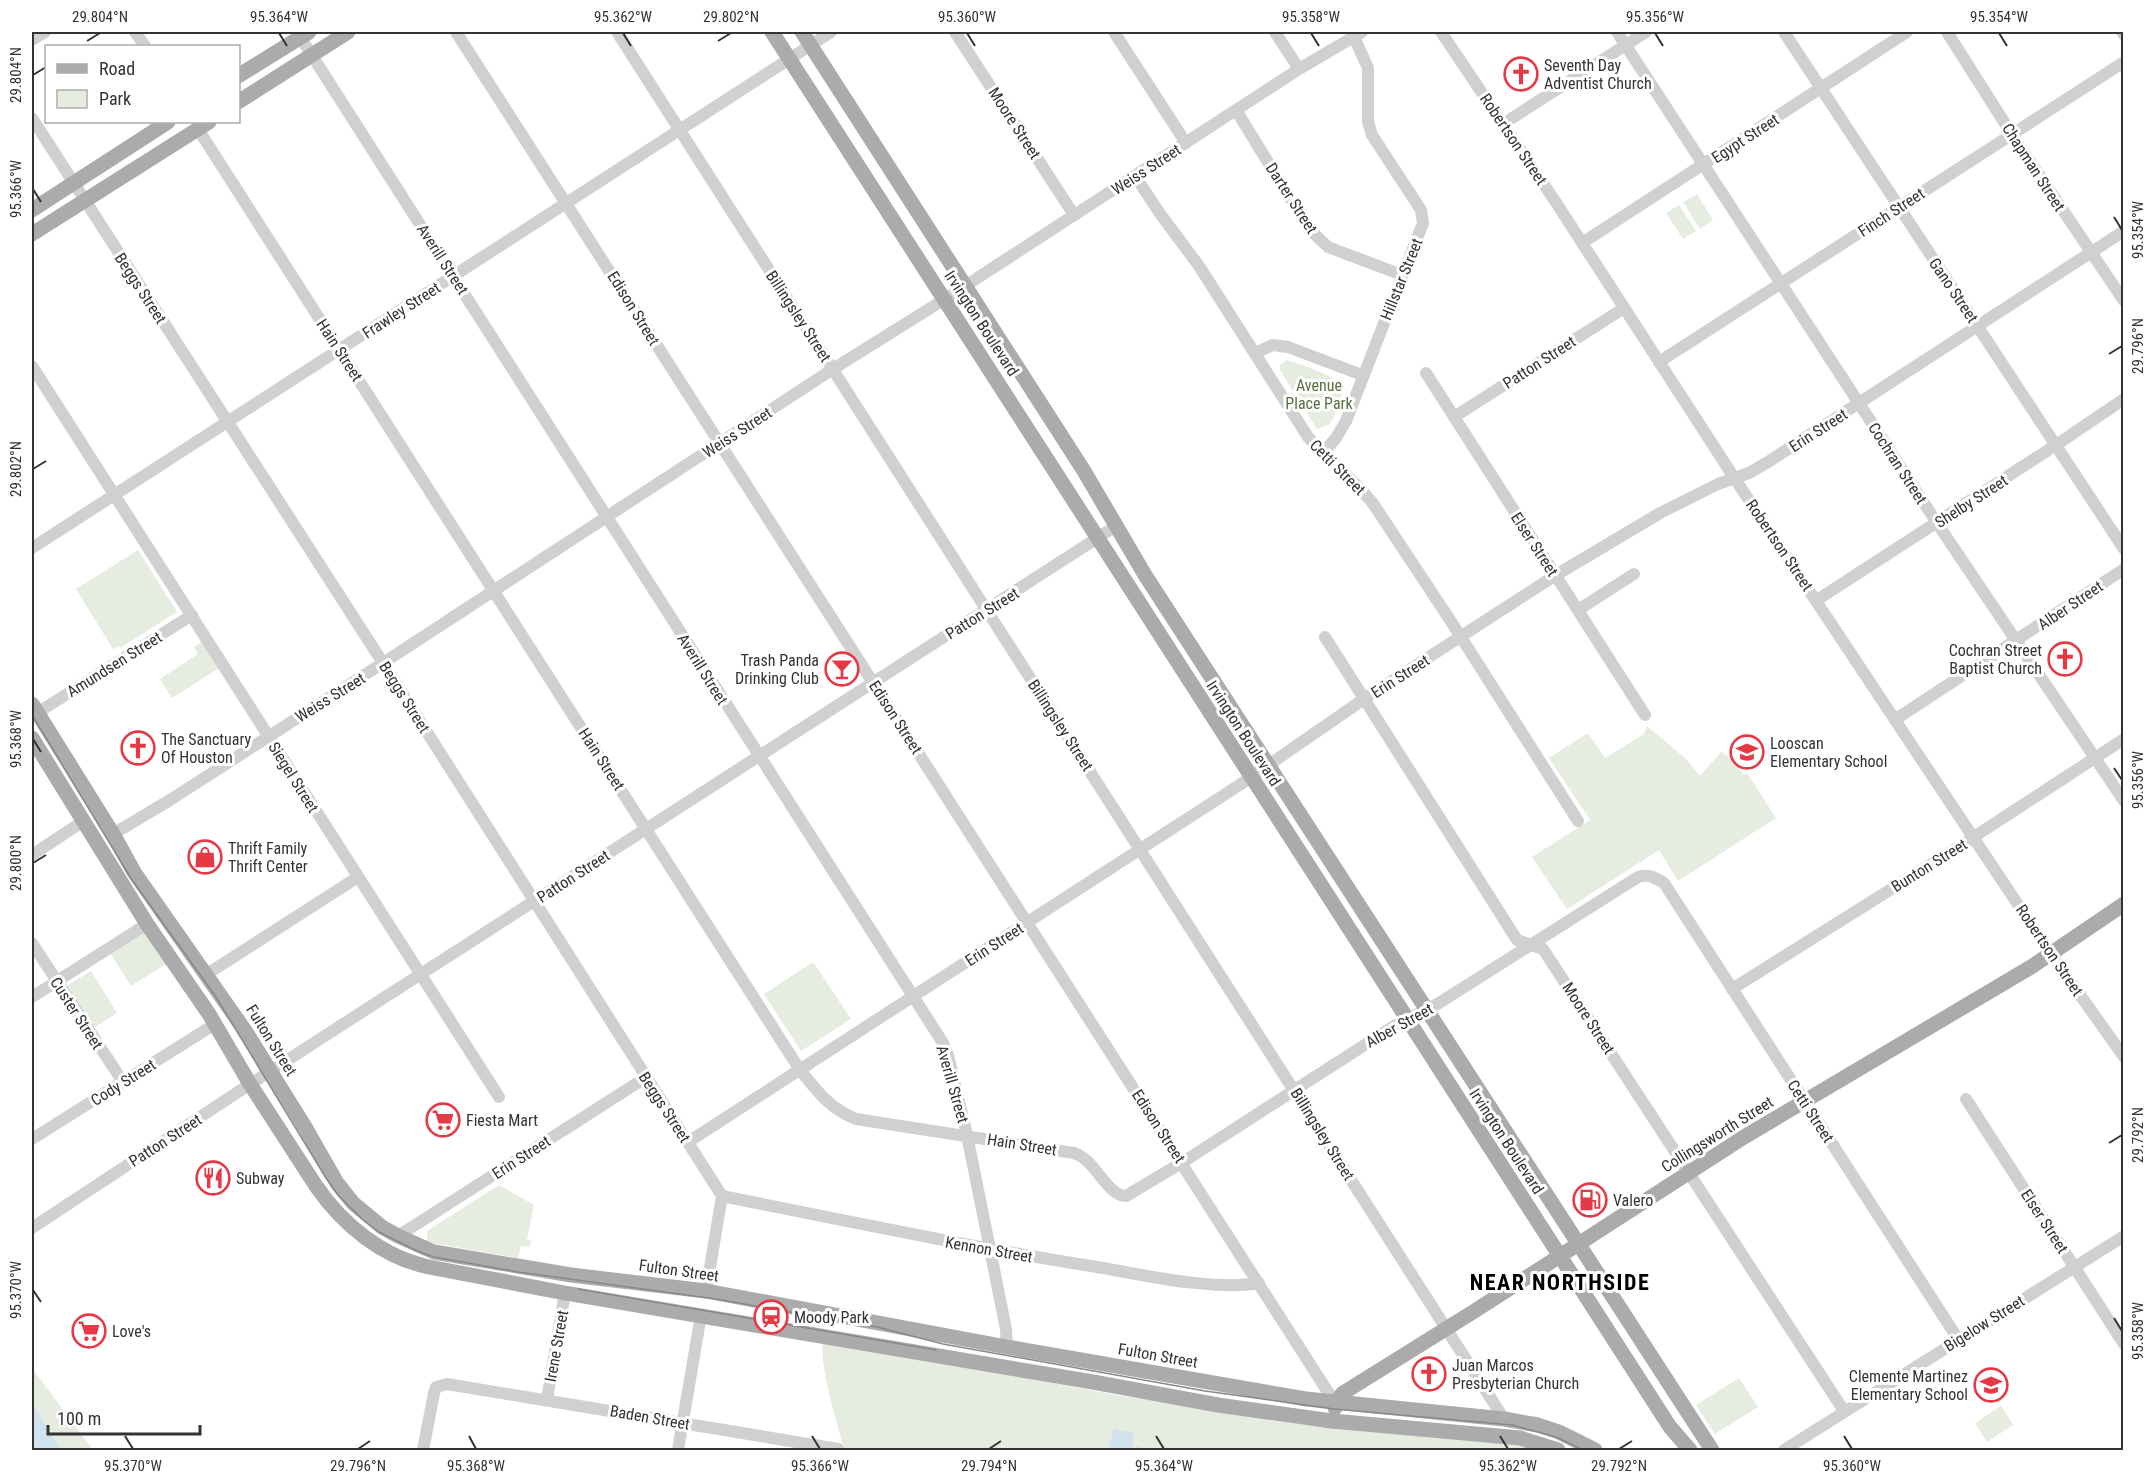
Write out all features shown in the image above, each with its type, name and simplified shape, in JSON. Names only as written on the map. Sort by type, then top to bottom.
[{"type":"main road","points":[[240,101],[348,32]]},
{"type":"main road","name":"Irvington Boulevard","points":[[772,32],[1638,1378],[1670,1427],[1690,1450]]},
{"type":"main road","points":[[240,75],[302,33]]},
{"type":"main road","name":"Irvington Boulevard","points":[[806,38],[1084,471],[1168,609],[1425,1010],[1712,1450]]},
{"type":"main road","points":[[32,210],[166,123]]},
{"type":"main road","points":[[32,234],[203,125]]},
{"type":"main road","points":[[868,180],[889,167]]},
{"type":"main road","points":[[1015,408],[1036,396]]},
{"type":"main road","points":[[1149,621],[1168,609]]},
{"type":"main road","name":"Fulton Street","points":[[34,708],[113,834],[134,872],[207,974],[270,1071],[337,1183],[353,1203],[382,1227],[398,1236],[434,1252],[570,1275],[705,1291],[1306,1399],[1504,1419],[1538,1425],[1559,1432],[1595,1450]]},
{"type":"main road","points":[[32,738],[82,822],[147,924],[190,985],[250,1084],[327,1201],[354,1229],[390,1254],[412,1264],[565,1293],[1083,1380],[1218,1405],[1332,1421],[1520,1438],[1558,1450]]},
{"type":"main road","points":[[1328,898],[1346,886]]},
{"type":"main road","name":"Collingsworth Street","points":[[1335,1402],[1343,1393],[1690,1171],[1804,1100],[2051,954],[2124,904]]},
{"type":"main road","points":[[1497,1159],[1515,1147]]},
{"type":"main road","points":[[1638,1378],[1657,1367]]},
{"type":"main road","points":[[1332,1421],[1335,1402]]},
{"type":"street","points":[[32,40],[45,32]]},
{"type":"street","points":[[135,32],[144,45]]},
{"type":"street","name":"Edison Street","points":[[456,32],[1335,1402]]},
{"type":"street","name":"Billingsley Street","points":[[617,32],[1504,1419]]},
{"type":"street","name":"Frawley Street","points":[[32,548],[680,130],[789,58],[806,38],[831,32]]},
{"type":"street","name":"Moore Street","points":[[955,32],[1074,214]]},
{"type":"street","points":[[1113,32],[1186,143]]},
{"type":"street","points":[[1275,32],[1299,69]]},
{"type":"street","name":"Robertson Street","points":[[1441,32],[1973,837],[2051,954],[2124,1057]]},
{"type":"street","name":"Cochran Street","points":[[1617,32],[1937,523],[2124,801]]},
{"type":"street","points":[[1503,124],[1646,32]]},
{"type":"street","name":"Gano Street","points":[[1784,32],[2124,549]]},
{"type":"street","name":"Egypt Street","points":[[1582,243],[1907,32]]},
{"type":"street","name":"Chapman Street","points":[[1947,32],[2011,133],[2124,301]]},
{"type":"street","name":"Averill Street","points":[[302,33],[312,54],[943,1043],[948,1055],[967,1135],[1006,1329],[1007,1347]]},
{"type":"street","name":"Weiss Street","points":[[113,834],[383,663],[833,369],[1299,69],[1358,34]]},
{"type":"street","name":"Hillstar Street","points":[[1323,453],[1336,438],[1346,421],[1423,223],[1421,210],[1372,135],[1368,122],[1368,68],[1358,34]]},
{"type":"street","name":"Finch Street","points":[[1659,362],[2124,62]]},
{"type":"street","name":"Darter Street","points":[[1236,110],[1309,229],[1328,247],[1402,275]]},
{"type":"street","name":"Beggs Street","points":[[32,118],[383,663],[722,1196]]},
{"type":"street","name":"Hain Street","points":[[203,125],[339,350],[800,1070],[828,1103],[841,1113],[856,1119],[1074,1153],[1089,1161],[1114,1193],[1126,1196],[1138,1190]]},
{"type":"street","name":"Cetti Street","points":[[1135,176],[1199,266],[1308,437],[1362,489],[1374,505],[1578,821]]},
{"type":"street","name":"Erin Street","points":[[688,1142],[1556,575],[1660,513],[1768,462],[2124,231]]},
{"type":"street","name":"Patton Street","points":[[1454,417],[1624,309]]},
{"type":"street","points":[[1255,353],[1273,345],[1288,347],[1362,375]]},
{"type":"street","name":"Siegel Street","points":[[32,366],[499,1098]]},
{"type":"street","name":"Elser Street","points":[[1426,373],[1645,715]]},
{"type":"street","name":"Shelby Street","points":[[1817,600],[2124,399]]},
{"type":"street","name":"Patton Street","points":[[32,1228],[270,1071],[1116,526]]},
{"type":"street","name":"Alber Street","points":[[1896,719],[2124,569]]},
{"type":"street","points":[[1578,610],[1634,574]]},
{"type":"street","name":"Amundsen Street","points":[[34,708],[192,615]]},
{"type":"street","name":"Moore Street","points":[[1325,637],[1517,940],[1543,948],[1844,1411]]},
{"type":"street","name":"Bunton Street","points":[[1732,989],[2124,739]]},
{"type":"street","points":[[32,855],[82,822]]},
{"type":"street","name":"Alber Street","points":[[1138,1190],[1406,1019],[1425,1010],[1638,877],[1647,875],[1664,883]]},
{"type":"street","points":[[207,974],[358,877]]},
{"type":"street","name":"Cetti Street","points":[[1664,883],[1958,1340]]},
{"type":"street","points":[[32,997],[147,924]]},
{"type":"street","name":"Custer Street","points":[[32,943],[123,1082]]},
{"type":"street","name":"Cody Street","points":[[32,1139],[215,1024]]},
{"type":"street","name":"Erin Street","points":[[398,1236],[645,1078]]},
{"type":"street","name":"Elser Street","points":[[1966,1099],[2124,1344]]},
{"type":"street","points":[[705,1291],[722,1196]]},
{"type":"street","name":"Kennon Street","points":[[722,1196],[991,1250],[1191,1282],[1229,1286],[1259,1283]]},
{"type":"street","name":"Bigelow Street","points":[[1784,1450],[2124,1236]]},
{"type":"street","name":"Irene Street","points":[[547,1399],[565,1293]]},
{"type":"street","points":[[678,1450],[701,1315]]},
{"type":"street","name":"Baden Street","points":[[423,1450],[436,1387],[447,1384],[838,1449]]},
{"type":"green space","points":[[1697,194],[1713,220],[1700,229],[1683,202]]},
{"type":"green space","points":[[1679,205],[1696,231],[1683,239],[1666,213]]},
{"type":"green space","name":"Avenue Place Park","points":[[1287,360],[1320,372],[1340,386],[1341,401],[1330,424],[1317,429],[1280,370],[1280,365]]},
{"type":"green space","points":[[138,550],[177,612],[120,648],[118,646],[113,649],[76,589]]},
{"type":"green space","points":[[202,642],[219,668],[172,698],[160,679],[198,654],[194,647]]},
{"type":"green space","points":[[1647,726],[1686,759],[1700,776],[1721,752],[1732,758],[1743,775],[1747,773],[1776,818],[1678,881],[1659,850],[1567,909],[1532,857],[1590,820],[1549,758],[1588,733],[1605,758],[1644,734]]},
{"type":"green space","points":[[144,933],[149,934],[168,963],[131,986],[110,953]]},
{"type":"green space","points":[[813,962],[851,1019],[801,1051],[764,994]]},
{"type":"green space","points":[[91,971],[117,1013],[92,1029],[65,987]]},
{"type":"green space","points":[[499,1185],[534,1205],[527,1240],[531,1240],[530,1247],[521,1246],[518,1258],[427,1242],[427,1231]]},
{"type":"green space","name":"Moody Park","points":[[823,1339],[1121,1396],[1534,1446],[1545,1450],[844,1450],[826,1379],[822,1351]]},
{"type":"green space","points":[[32,1368],[93,1450],[32,1450]]},
{"type":"green space","points":[[1739,1378],[1758,1407],[1715,1434],[1696,1405]]},
{"type":"green space","points":[[2001,1406],[2013,1425],[1987,1442],[1975,1423]]},
{"type":"water","points":[[32,1403],[61,1450],[37,1450],[32,1441]]},
{"type":"water","points":[[1114,1429],[1134,1433],[1132,1447],[1137,1446],[1147,1450],[1108,1450]]},
{"type":"tram line","points":[[32,715],[132,880],[216,997],[338,1195],[379,1232],[417,1251],[434,1257],[518,1272],[716,1299],[877,1327],[943,1344],[1205,1391],[1334,1409],[1512,1425],[1556,1437],[1583,1450]]},
{"type":"tram line","points":[[578,1289],[936,1350]]},
{"type":"place","name":"Seventh Day Adventist Church","points":[[1521,74]]},
{"type":"place","name":"Cochran Street Baptist Church","points":[[2065,659]]},
{"type":"place","name":"Trash Panda Drinking Club","points":[[842,669]]},
{"type":"place","name":"The Sanctuary Of Houston","points":[[138,748]]},
{"type":"place","name":"Looscan Elementary School","points":[[1747,752]]},
{"type":"place","name":"Thrift Family Thrift Center","points":[[205,857]]},
{"type":"place","name":"Fiesta Mart","points":[[443,1120]]},
{"type":"place","name":"Subway","points":[[213,1178]]},
{"type":"place","name":"Valero","points":[[1590,1200]]},
{"type":"place","name":"Moody Park","points":[[771,1317]]},
{"type":"place","name":"Love's","points":[[89,1331]]},
{"type":"place","name":"Juan Marcos Presbyterian Church","points":[[1429,1374]]},
{"type":"place","name":"Clemente Martinez Elementary School","points":[[1991,1385]]},
{"type":"district","name":"NEAR NORTHSIDE","points":[[1560,1282]]}]
